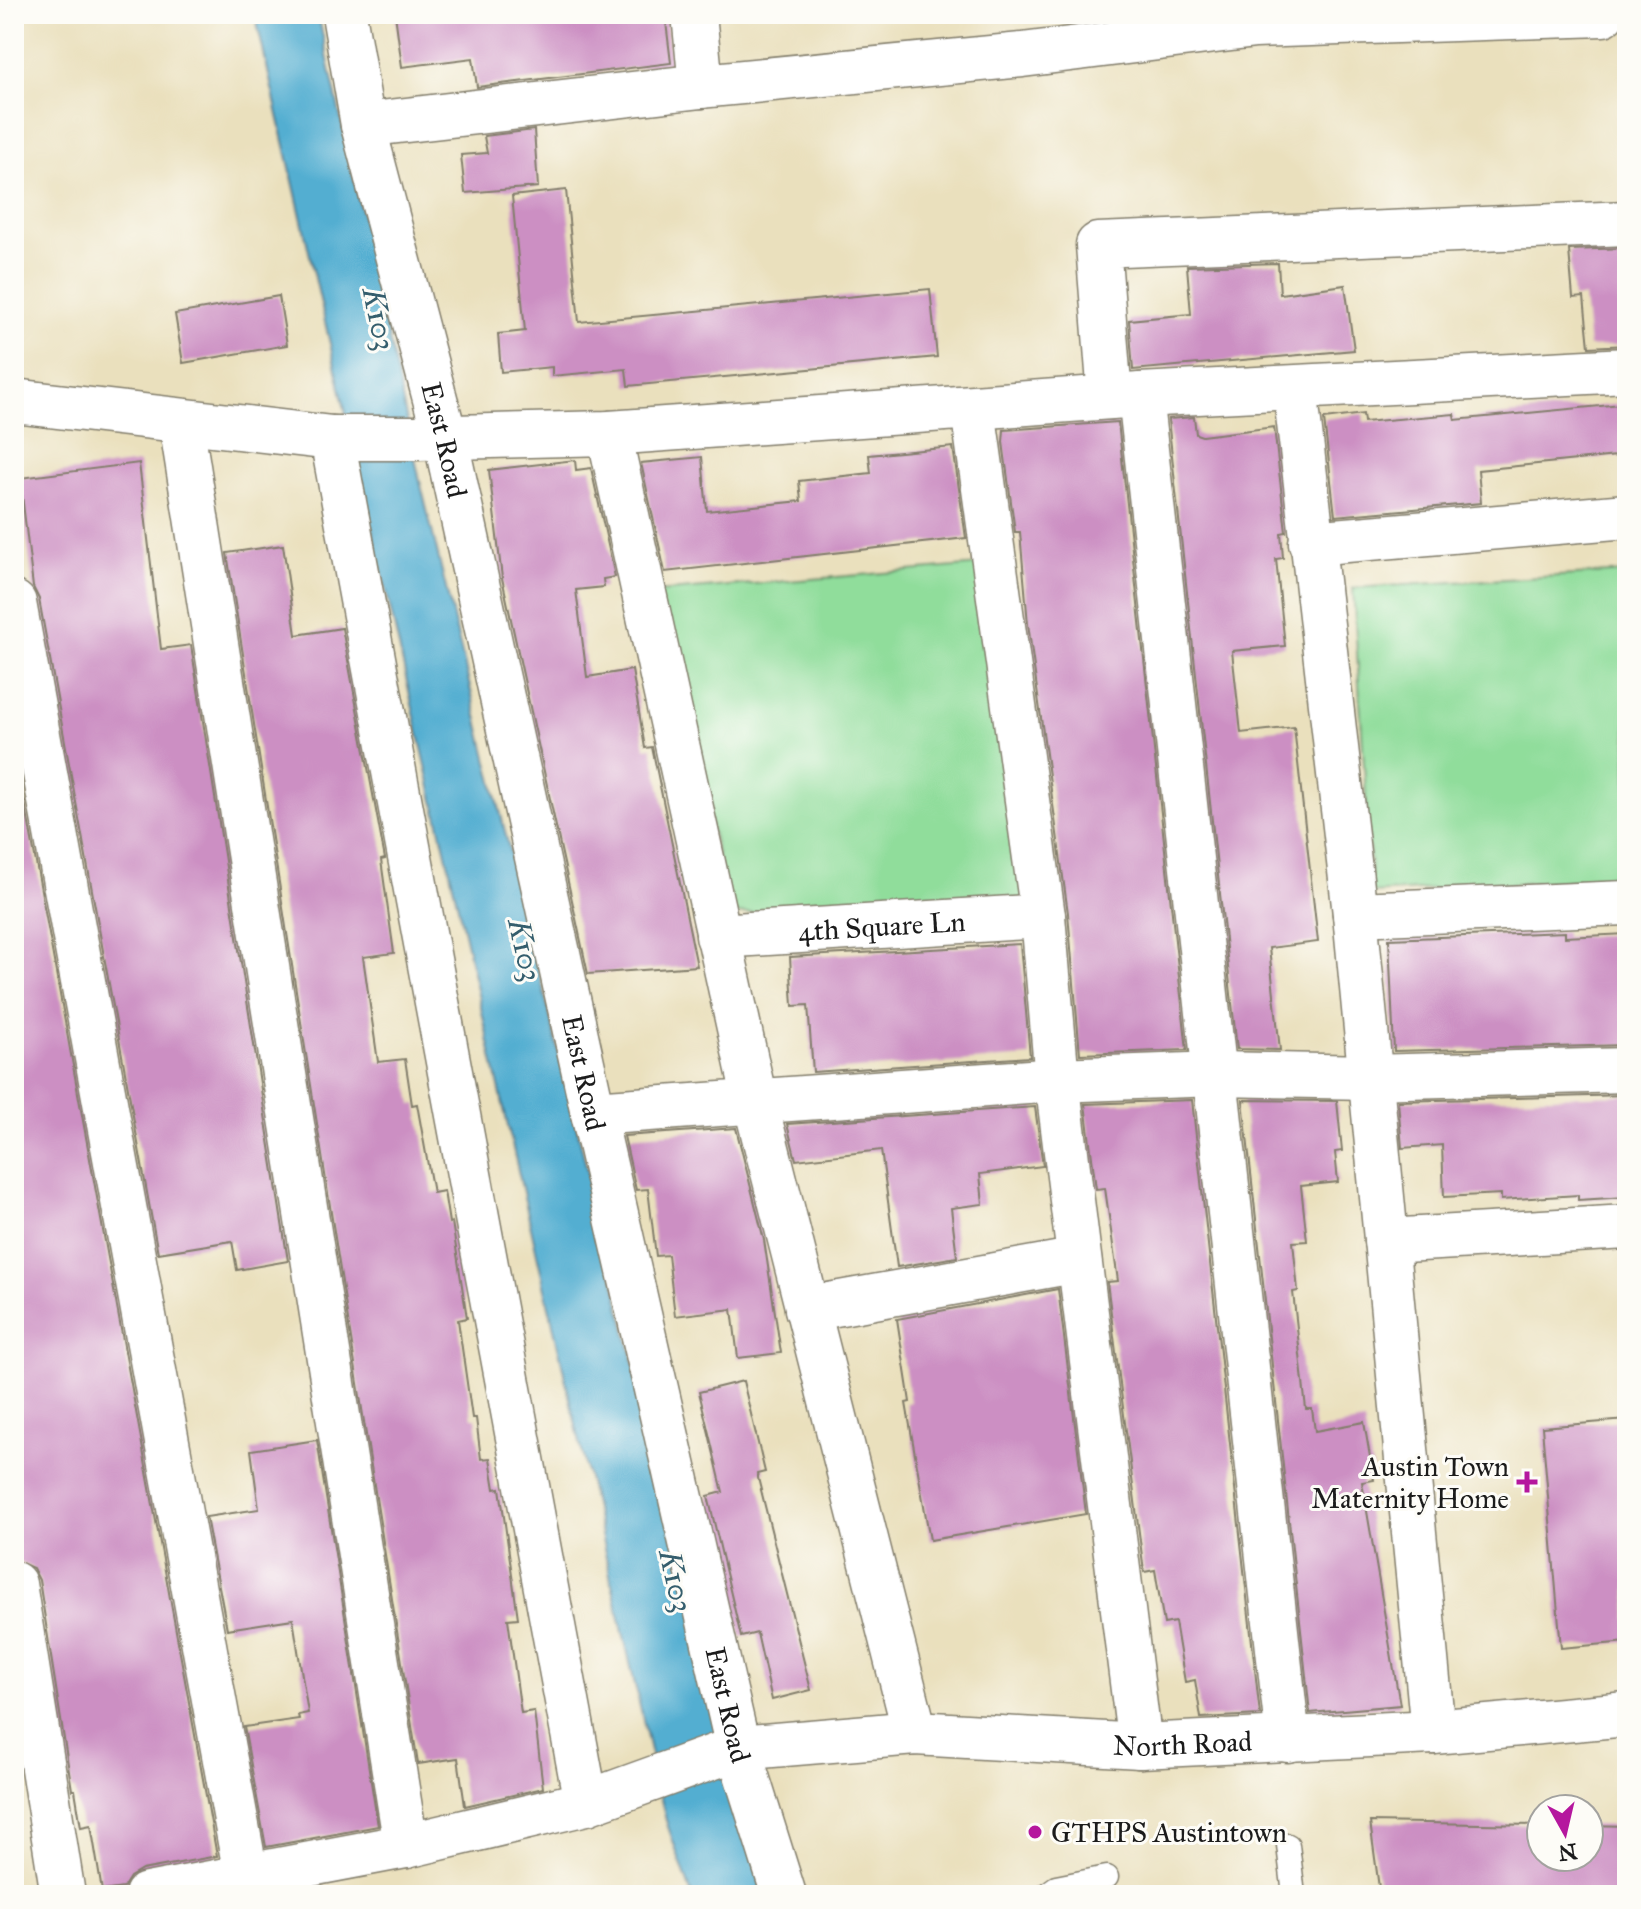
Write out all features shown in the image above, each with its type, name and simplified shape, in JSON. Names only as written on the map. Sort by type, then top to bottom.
[{"type":"street","name":"East Road","points":[[344,14],[363,125],[431,437],[593,1113],[738,1748],[784,1895]]},
{"type":"street","points":[[694,14],[701,86]]},
{"type":"street","points":[[363,125],[701,86],[1022,55],[1254,20],[1603,14]]},
{"type":"street","points":[[1288,1740],[1216,1074],[1125,396],[1098,245],[1627,223]]},
{"type":"street","points":[[14,401],[339,438],[431,437],[609,433],[1125,396],[1627,370]]},
{"type":"street","points":[[1295,388],[1355,914],[1433,1732]]},
{"type":"street","points":[[973,409],[1043,916],[1057,1080],[1140,1746]]},
{"type":"street","points":[[181,422],[406,1846]]},
{"type":"street","points":[[609,433],[755,1101],[915,1733]]},
{"type":"street","points":[[339,438],[586,1803]]},
{"type":"street","points":[[1311,543],[1627,516]]},
{"type":"street","points":[[14,603],[246,1875]]},
{"type":"street","points":[[1355,914],[1627,903]]},
{"type":"street","name":"4th Square Ln","points":[[718,936],[1043,916]]},
{"type":"street","points":[[593,1113],[1057,1080],[1216,1074],[1370,1077],[1627,1070]]},
{"type":"street","points":[[1386,1241],[1627,1227]]},
{"type":"street","points":[[807,1309],[1079,1260]]},
{"type":"street","points":[[14,1584],[63,1895]]},
{"type":"street","name":"North Road","points":[[147,1895],[406,1846],[586,1803],[738,1748],[915,1733],[1140,1746],[1433,1732],[1627,1714]]},
{"type":"lane","points":[[1288,1845],[1294,1895]]},
{"type":"lane","points":[[1045,1895],[1056,1887],[1107,1877]]},
{"type":"green space","points":[[979,565],[1027,900],[731,914],[657,592]]},
{"type":"green space","points":[[1627,572],[1627,877],[1372,893],[1353,588]]},
{"type":"water","name":"K103","points":[[255,14],[318,14],[420,481],[763,1895],[692,1895],[666,1821]]},
{"type":"building","points":[[395,14],[665,14],[671,63],[477,87],[473,58],[402,67]]},
{"type":"building","points":[[534,130],[538,187],[465,193],[461,155],[487,153],[484,136]]},
{"type":"building","points":[[566,190],[579,322],[930,289],[937,357],[628,386],[626,369],[552,376],[552,367],[501,372],[498,334],[525,331],[512,196]]},
{"type":"building","points":[[1627,248],[1627,345],[1589,347],[1584,297],[1573,298],[1569,250]]},
{"type":"building","points":[[1278,263],[1280,294],[1345,285],[1354,350],[1133,370],[1129,320],[1191,314],[1187,266]]},
{"type":"building","points":[[279,296],[287,345],[183,363],[175,314]]},
{"type":"building","points":[[1621,404],[1626,455],[1478,470],[1481,503],[1335,516],[1324,419],[1363,414],[1364,422],[1454,414],[1455,420]]},
{"type":"building","points":[[1194,417],[1196,434],[1202,436],[1274,427],[1286,532],[1281,533],[1283,558],[1276,559],[1285,646],[1232,651],[1241,733],[1294,727],[1318,942],[1269,948],[1280,1050],[1237,1049],[1168,419]]},
{"type":"building","points":[[1118,422],[1187,1050],[1080,1054],[1068,913],[1028,624],[1020,532],[1015,532],[1003,442],[1004,430]]},
{"type":"building","points":[[953,447],[966,538],[665,572],[641,463],[702,457],[707,511],[801,501],[799,481],[871,473],[869,455]]},
{"type":"building","points":[[575,460],[576,470],[591,468],[615,577],[603,579],[604,587],[576,590],[587,677],[632,670],[645,748],[652,747],[697,966],[588,974],[502,578],[489,470]]},
{"type":"building","points":[[139,463],[161,649],[191,645],[288,1261],[237,1270],[232,1241],[158,1253],[39,599],[33,587],[20,478]]},
{"type":"building","points":[[283,545],[296,635],[342,628],[385,859],[381,860],[394,953],[363,957],[378,1062],[405,1059],[412,1105],[417,1104],[433,1193],[444,1191],[449,1223],[452,1222],[467,1318],[458,1320],[472,1418],[476,1418],[481,1459],[490,1458],[495,1489],[500,1488],[518,1618],[508,1619],[521,1713],[534,1711],[543,1788],[465,1806],[458,1758],[418,1764],[227,553]]},
{"type":"building","points":[[14,742],[217,1856],[142,1870],[130,1877],[123,1888],[102,1891],[91,1825],[81,1827],[75,1790],[72,1790],[39,1580],[33,1568],[14,1560]]},
{"type":"building","points":[[1565,932],[1565,937],[1627,934],[1627,1045],[1394,1051],[1389,939]]},
{"type":"building","points":[[1020,944],[1030,1057],[813,1072],[808,1005],[793,1006],[790,957]]},
{"type":"building","points":[[1627,1095],[1627,1197],[1578,1200],[1578,1195],[1501,1200],[1501,1194],[1444,1197],[1442,1145],[1402,1148],[1398,1101]]},
{"type":"building","points":[[1192,1100],[1260,1715],[1201,1718],[1195,1680],[1185,1682],[1175,1622],[1164,1624],[1155,1570],[1144,1572],[1107,1282],[1118,1281],[1105,1188],[1096,1189],[1085,1104]]},
{"type":"building","points":[[1243,1100],[1337,1101],[1342,1151],[1335,1152],[1338,1182],[1301,1186],[1307,1241],[1293,1242],[1298,1291],[1293,1292],[1306,1409],[1312,1409],[1315,1431],[1364,1422],[1374,1480],[1362,1482],[1400,1705],[1310,1713]]},
{"type":"building","points":[[1035,1107],[1043,1166],[980,1174],[983,1204],[951,1208],[957,1257],[897,1267],[881,1150],[796,1160],[787,1124]]},
{"type":"building","points":[[736,1128],[764,1240],[781,1353],[738,1358],[732,1309],[675,1316],[668,1255],[656,1256],[648,1189],[636,1190],[624,1136]]},
{"type":"building","points":[[1058,1289],[1086,1514],[930,1540],[906,1403],[910,1402],[897,1319]]},
{"type":"building","points":[[743,1381],[765,1472],[757,1474],[811,1690],[772,1700],[757,1633],[741,1637],[708,1496],[723,1492],[699,1392]]},
{"type":"building","points":[[1627,1420],[1627,1642],[1561,1648],[1542,1427]]},
{"type":"building","points":[[317,1440],[378,1826],[266,1847],[244,1727],[299,1719],[298,1715],[308,1713],[293,1619],[227,1629],[206,1517],[259,1509],[251,1450]]},
{"type":"building","points":[[1370,1822],[1525,1825],[1525,1873],[1605,1873],[1605,1825],[1627,1826],[1627,1895],[1380,1895]]},
{"type":"place","name":"Austin Town Maternity Home","points":[[1527,1482]]},
{"type":"place","name":"GTHPS Austintown","points":[[1035,1832]]}]
